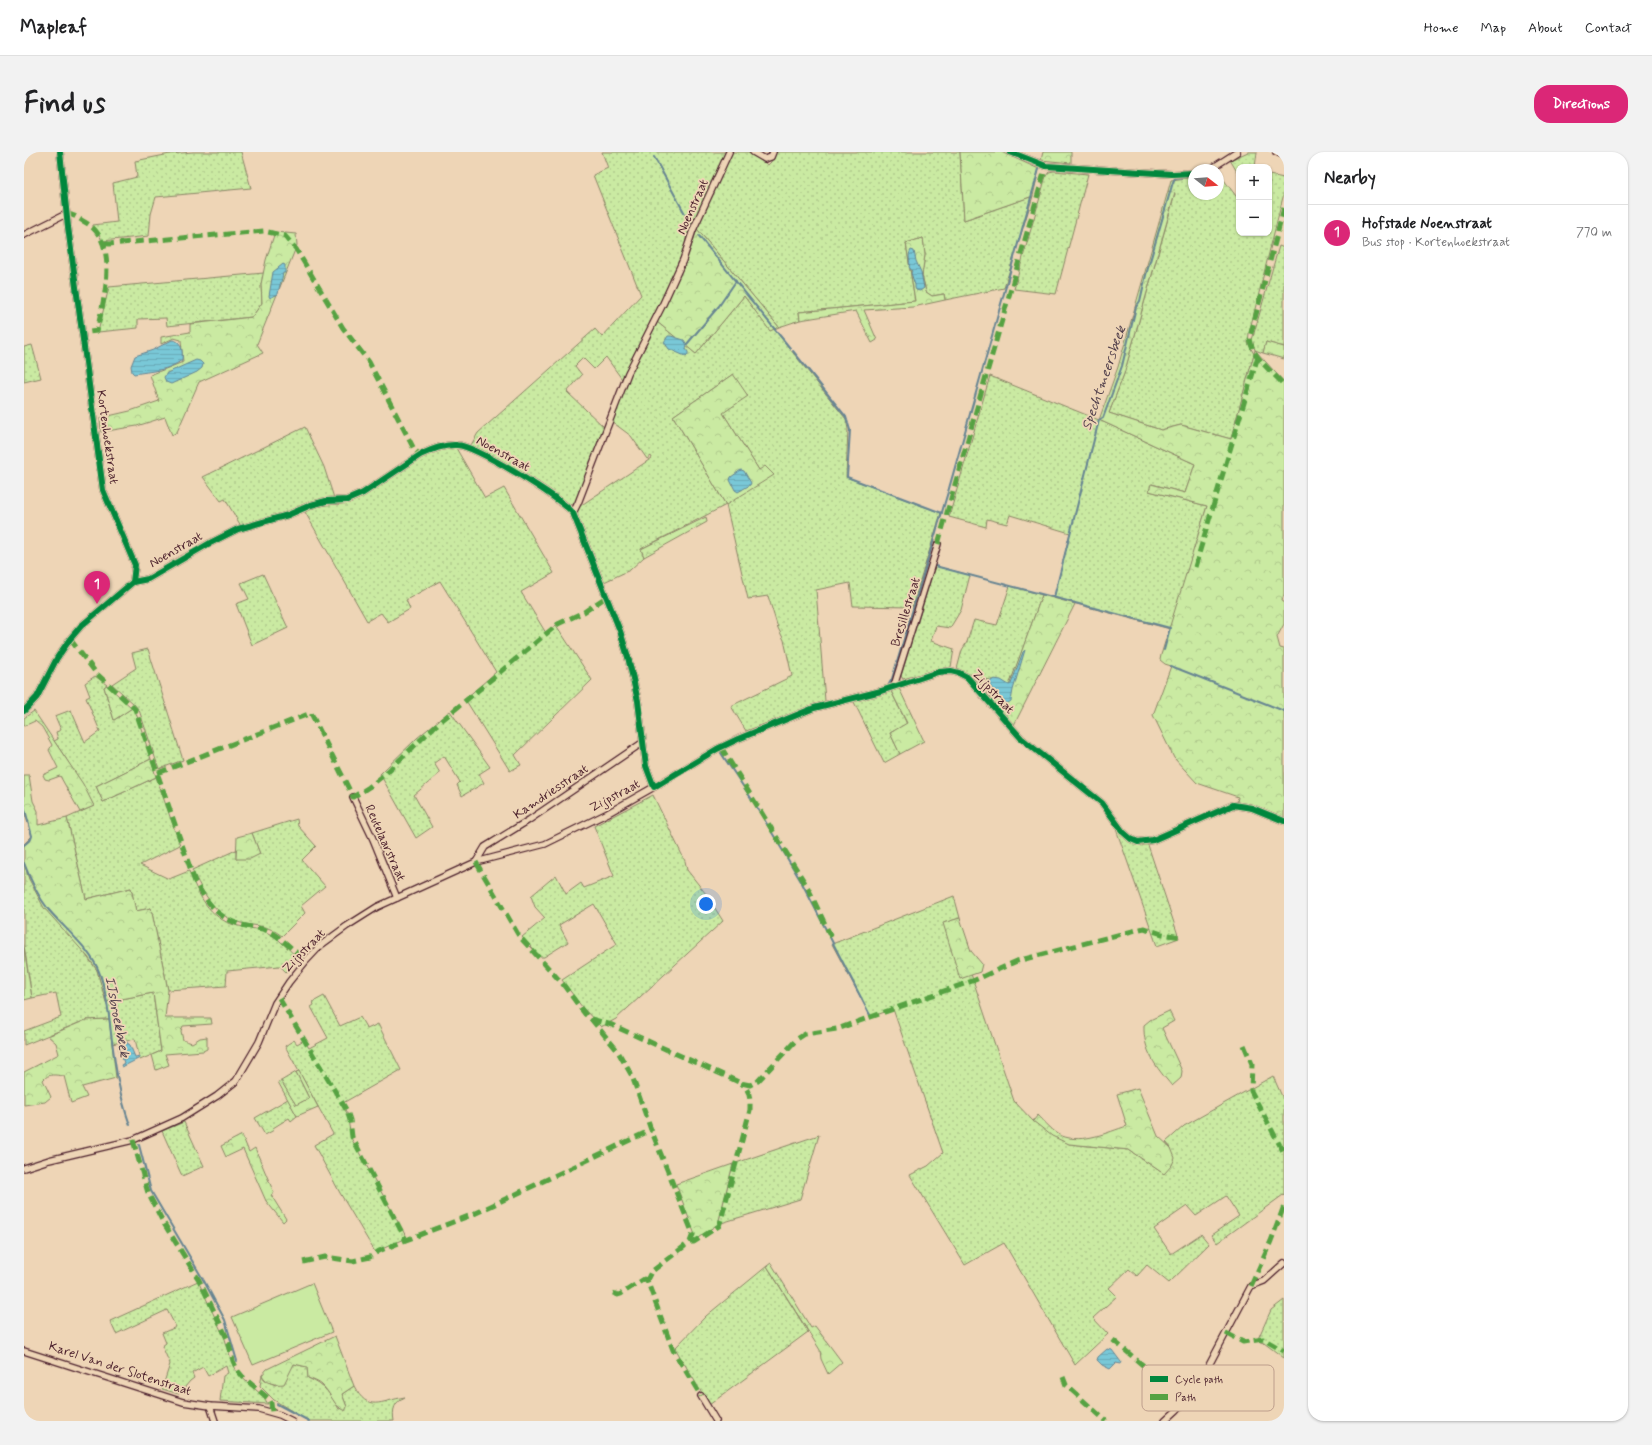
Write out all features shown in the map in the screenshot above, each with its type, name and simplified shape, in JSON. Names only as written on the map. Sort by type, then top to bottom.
[{"type":"street","name":"Kortenhoekstraat","points":[[60,152],[66,214],[103,490],[135,565],[133,582]]},
{"type":"street","name":"Noenstraat","points":[[573,513],[628,373],[662,306],[683,260],[693,230],[730,152]]},
{"type":"street","points":[[753,152],[765,159],[771,157],[773,152]]},
{"type":"street","points":[[1010,152],[1046,166],[1172,174],[1188,173]]},
{"type":"street","points":[[1218,164],[1237,152]]},
{"type":"street","points":[[1276,152],[1284,155]]},
{"type":"street","points":[[24,236],[66,214]]},
{"type":"street","name":"Noenstraat","points":[[133,582],[148,579],[210,543],[238,529],[288,516],[311,505],[326,501],[347,500],[363,493],[420,455],[438,447],[456,444],[466,446],[544,491],[569,508],[573,513],[620,631],[628,657],[638,701],[646,766],[654,787]]},
{"type":"street","name":"Bresillestraat","points":[[894,686],[938,544]]},
{"type":"street","points":[[24,711],[37,697],[57,658],[70,639],[81,626],[133,582]]},
{"type":"street","name":"Zijpstraat","points":[[24,1168],[49,1160],[134,1140],[182,1118],[218,1096],[236,1081],[258,1042],[275,1003],[289,982],[306,961],[322,945],[347,926],[377,907],[476,862],[545,844],[608,813],[717,749],[738,739],[814,708],[938,672],[951,671],[967,677],[1010,727],[1046,759],[1097,798],[1130,839],[1138,842],[1154,840],[1233,805],[1252,808],[1284,821]]},
{"type":"street","name":"Kamdriesstraat","points":[[476,862],[485,848],[642,743]]},
{"type":"street","name":"Reutelaarstraat","points":[[352,797],[373,839],[397,898]]},
{"type":"street","points":[[1208,1365],[1251,1286],[1264,1281],[1284,1263]]},
{"type":"street","name":"Karel Van der Slotenstraat","points":[[24,1351],[34,1353],[168,1398],[210,1406],[259,1409],[280,1415],[292,1421]]},
{"type":"street","points":[[701,1396],[716,1421]]},
{"type":"street","points":[[210,1406],[215,1421]]},
{"type":"street","points":[[1165,1421],[1176,1411]]},
{"type":"green space","points":[[193,152],[241,152],[251,188],[156,197],[151,214],[149,236],[102,241],[99,234],[93,228],[93,225],[117,222],[113,183],[137,177],[135,161],[170,154]]},
{"type":"green space","points":[[602,152],[728,152],[686,239],[685,248],[624,382],[606,357],[594,369],[583,358],[575,366],[582,375],[567,392],[604,427],[576,502],[571,505],[545,488],[471,445],[478,433],[595,329],[602,337],[641,295],[593,175],[608,168]]},
{"type":"green space","points":[[732,152],[749,152],[768,165],[771,162],[775,152],[960,152],[964,220],[1033,196],[1004,288],[945,300],[944,294],[932,296],[926,292],[922,275],[925,255],[923,238],[906,243],[915,301],[799,312],[800,320],[779,327],[697,229]]},
{"type":"green space","points":[[960,152],[1001,152],[1039,169],[1033,196],[964,220]]},
{"type":"green space","points":[[1043,152],[1071,152],[1071,163],[1041,160]]},
{"type":"green space","points":[[1248,152],[1257,152],[1255,164],[1236,164],[1236,170],[1230,160]]},
{"type":"green space","points":[[1054,171],[1088,174],[1056,294],[1014,289],[1046,176],[1049,172]]},
{"type":"green space","points":[[1272,176],[1284,178],[1284,193],[1249,333],[1248,343],[1254,354],[1231,439],[1181,425],[1161,430],[1109,413],[1124,374],[1175,194],[1168,191],[1171,180],[1188,178],[1188,200],[1224,200],[1224,180],[1236,196],[1236,236],[1272,236]]},
{"type":"green space","points":[[1168,191],[1175,193],[1124,374],[1109,413],[1161,430],[1181,425],[1231,439],[1255,350],[1284,382],[1284,594],[1282,601],[1284,602],[1284,624],[1277,637],[1280,648],[1284,649],[1284,819],[1259,808],[1237,802],[1238,797],[1197,783],[1174,758],[1153,715],[1171,666],[1160,660],[1161,655],[1207,506],[1149,491],[1151,484],[1185,493],[1195,464],[1099,420],[1118,367]]},
{"type":"green space","points":[[697,229],[779,327],[770,331],[744,296],[696,354],[656,321],[684,264]]},
{"type":"green space","points":[[275,232],[296,234],[297,245],[257,344],[263,353],[199,382],[177,432],[172,435],[165,417],[137,426],[101,432],[100,418],[130,411],[159,401],[150,375],[183,362],[181,340],[174,338],[161,344],[161,337],[190,332],[190,324],[252,317],[262,303],[261,284],[266,260]]},
{"type":"green space","points":[[923,238],[925,255],[922,275],[926,292],[932,296],[944,294],[945,300],[913,307],[864,310],[877,340],[872,343],[856,311],[800,320],[799,312],[915,301],[906,243]]},
{"type":"green space","points":[[1279,246],[1284,248],[1284,347],[1266,342],[1263,353],[1255,350],[1252,340]]},
{"type":"green space","points":[[264,273],[261,284],[262,303],[252,317],[167,326],[166,318],[138,319],[138,328],[98,332],[109,287]]},
{"type":"green space","points":[[744,296],[770,330],[774,329],[846,419],[848,429],[846,477],[941,513],[912,607],[853,606],[850,583],[816,590],[825,701],[746,731],[731,706],[792,676],[784,640],[778,628],[768,596],[748,599],[726,505],[641,549],[644,557],[630,570],[604,582],[577,515],[577,508],[652,458],[651,456],[647,459],[631,436],[611,421],[624,385],[656,321],[696,354]],"holes":[[[733,374],[723,413],[759,470],[726,505],[673,416]]]},
{"type":"green space","points":[[1266,342],[1284,347],[1284,359],[1263,353]]},
{"type":"green space","points":[[32,345],[41,378],[24,382],[24,347]]},
{"type":"green space","points":[[733,374],[748,396],[723,413],[759,470],[765,466],[774,475],[726,505],[673,416]]},
{"type":"green space","points":[[990,376],[1099,420],[1195,464],[1185,493],[1152,484],[1149,491],[1207,506],[1170,629],[1054,598],[1070,533],[1010,515],[1007,524],[987,519],[986,527],[949,517]]},
{"type":"green space","points":[[305,427],[324,467],[334,498],[314,501],[281,515],[241,526],[225,499],[221,501],[203,477]]},
{"type":"green space","points":[[448,448],[456,448],[485,498],[504,488],[554,573],[521,592],[546,633],[556,625],[592,680],[515,755],[521,765],[510,771],[465,699],[496,672],[440,581],[406,600],[410,609],[388,622],[381,613],[367,621],[305,512],[315,507],[346,503],[356,500],[414,462],[431,453]]},
{"type":"green space","points":[[706,517],[707,522],[644,557],[641,549]]},
{"type":"green space","points":[[935,566],[970,575],[961,610],[950,628],[936,626],[931,641],[954,649],[951,667],[903,679],[901,676]]},
{"type":"green space","points":[[263,574],[288,628],[252,645],[236,604],[249,599],[241,583]]},
{"type":"green space","points":[[1010,586],[1042,595],[1009,687],[985,679],[979,682],[972,676],[957,669],[962,650],[967,642],[974,620],[997,625]]},
{"type":"green space","points":[[1042,595],[1075,604],[1014,725],[1003,714],[979,682],[991,680],[998,681],[1009,686]]},
{"type":"green space","points":[[148,649],[183,760],[159,769],[139,710],[112,684],[136,668],[132,653]]},
{"type":"green space","points":[[95,676],[107,685],[104,687],[114,720],[132,708],[136,713],[151,759],[96,786],[103,802],[156,777],[180,845],[140,865],[169,879],[189,871],[200,896],[218,917],[235,925],[260,930],[272,935],[298,958],[286,972],[280,966],[227,971],[226,986],[168,990],[151,908],[136,911],[131,888],[86,899],[67,818],[94,806],[54,741],[58,739],[56,732],[61,730],[55,716],[71,710],[85,742],[100,731],[86,698],[90,696],[85,683]]},
{"type":"green space","points":[[107,685],[132,708],[114,720],[104,687]]},
{"type":"green space","points":[[899,688],[924,741],[900,754],[890,733],[907,723],[891,691]]},
{"type":"green space","points":[[891,691],[907,724],[890,733],[900,754],[884,763],[853,700]]},
{"type":"green space","points":[[34,711],[83,784],[94,806],[80,812],[60,776],[49,780],[45,779],[43,775],[58,768],[49,750],[52,745],[42,727],[35,721],[24,726],[24,718]]},
{"type":"green space","points":[[450,711],[490,767],[479,774],[484,783],[462,796],[457,785],[460,782],[444,756],[434,763],[440,773],[414,795],[432,827],[416,838],[380,774],[417,738]]},
{"type":"green space","points":[[151,759],[156,777],[103,802],[96,786]]},
{"type":"green space","points":[[24,775],[29,775],[33,801],[38,811],[38,825],[67,818],[86,899],[131,888],[136,911],[151,908],[168,990],[165,1018],[211,1018],[212,1024],[183,1026],[181,1031],[183,1040],[192,1043],[200,1038],[207,1037],[207,1049],[203,1051],[165,1054],[169,1065],[156,1070],[152,1055],[161,1051],[153,993],[106,1002],[97,970],[88,957],[44,908],[29,879],[24,862],[24,844],[32,836],[24,811]]},
{"type":"green space","points":[[653,795],[685,861],[687,870],[706,894],[723,921],[616,1019],[601,1027],[582,1007],[562,980],[617,944],[594,904],[559,925],[568,942],[544,957],[540,957],[522,937],[545,918],[535,907],[531,896],[556,875],[566,894],[581,883],[584,888],[614,876],[594,826]]},
{"type":"green space","points":[[297,819],[298,826],[316,846],[302,860],[325,886],[301,906],[305,913],[282,936],[271,929],[241,923],[224,915],[205,895],[192,870],[236,850],[236,859],[260,854],[252,833]]},
{"type":"green space","points":[[1118,828],[1130,841],[1148,845],[1179,938],[1157,946],[1116,829]]},
{"type":"green space","points":[[252,833],[260,854],[250,859],[236,859],[237,837]]},
{"type":"green space","points":[[24,862],[29,879],[97,970],[106,1002],[153,993],[161,1051],[140,1060],[135,1039],[112,1044],[109,1019],[86,1020],[24,1045],[24,1031],[61,1017],[56,993],[32,998],[24,945]]},
{"type":"green space","points":[[954,896],[960,918],[944,923],[961,978],[971,974],[1014,1101],[1033,1121],[1069,1144],[1129,1150],[1164,1174],[1171,1148],[1166,1142],[1184,1126],[1273,1076],[1284,1101],[1284,1196],[1283,1195],[1217,1243],[1211,1235],[1239,1216],[1226,1196],[1196,1216],[1187,1206],[1154,1229],[1171,1254],[1201,1234],[1209,1244],[1169,1283],[1147,1265],[1137,1276],[1129,1269],[1109,1288],[1117,1296],[1093,1318],[1108,1334],[1075,1365],[1004,1243],[965,1265],[910,1175],[928,1166],[943,1153],[893,1009],[871,1017],[832,944]]},
{"type":"green space","points":[[960,918],[971,951],[982,964],[980,972],[960,979],[943,923]]},
{"type":"green space","points":[[24,948],[32,998],[24,1000]]},
{"type":"green space","points":[[324,996],[340,1026],[360,1017],[367,1029],[378,1024],[401,1070],[341,1104],[347,1113],[351,1138],[407,1238],[375,1252],[314,1145],[333,1134],[285,1046],[294,1040],[297,1044],[304,1040],[309,1048],[328,1038],[311,1007],[314,1005],[313,1002]]},
{"type":"green space","points":[[1169,1011],[1174,1021],[1162,1028],[1182,1071],[1181,1078],[1172,1086],[1156,1065],[1148,1051],[1144,1034],[1144,1025],[1150,1020]]},
{"type":"green space","points":[[109,1019],[116,1078],[82,1087],[87,1097],[71,1103],[64,1076],[50,1075],[43,1080],[51,1097],[45,1102],[24,1105],[24,1072],[59,1054],[56,1043],[48,1036],[86,1020]]},
{"type":"green space","points":[[299,1071],[318,1107],[297,1116],[278,1082],[281,1081],[296,1105],[309,1098],[296,1072]]},
{"type":"green space","points":[[296,1072],[309,1098],[296,1106],[281,1081]]},
{"type":"green space","points":[[1138,1088],[1158,1136],[1171,1148],[1175,1158],[1172,1165],[1164,1174],[1129,1150],[1069,1144],[1052,1136],[1033,1121],[1038,1115],[1055,1132],[1070,1138],[1087,1138],[1104,1134],[1127,1126],[1117,1094]]},
{"type":"green space","points":[[288,1099],[297,1116],[291,1121],[289,1118],[265,1135],[255,1118]]},
{"type":"green space","points":[[184,1122],[204,1166],[182,1176],[162,1131]]},
{"type":"green space","points":[[242,1135],[249,1152],[255,1148],[274,1193],[271,1195],[286,1219],[283,1222],[266,1201],[243,1149],[226,1157],[221,1146]]},
{"type":"green space","points":[[819,1135],[800,1199],[718,1224],[733,1164]]},
{"type":"green space","points":[[733,1164],[718,1224],[692,1242],[695,1235],[676,1184]]},
{"type":"green space","points":[[771,1263],[811,1328],[815,1326],[842,1362],[828,1374],[821,1359],[820,1350],[767,1266]]},
{"type":"green space","points":[[767,1266],[808,1332],[709,1405],[675,1348],[706,1316]]},
{"type":"green space","points":[[198,1281],[225,1339],[233,1366],[239,1375],[263,1396],[268,1404],[220,1401],[223,1376],[228,1373],[226,1366],[208,1376],[203,1367],[192,1373],[194,1378],[179,1394],[162,1389],[170,1364],[162,1346],[166,1343],[162,1333],[176,1327],[167,1310],[116,1334],[110,1321]]},
{"type":"green space","points":[[312,1283],[332,1332],[253,1365],[232,1317]]},
{"type":"green space","points":[[1284,1300],[1284,1358],[1264,1343],[1257,1341],[1271,1310]]},
{"type":"green space","points":[[335,1336],[354,1386],[342,1394],[347,1407],[345,1411],[335,1403],[322,1385],[308,1378],[307,1367],[294,1364],[284,1384],[272,1383],[266,1380],[262,1375],[267,1369]]},
{"type":"green space","points":[[294,1364],[308,1367],[308,1378],[326,1390],[339,1409],[347,1407],[342,1394],[354,1386],[364,1400],[370,1402],[382,1402],[405,1397],[396,1404],[393,1413],[394,1421],[308,1421],[274,1400],[260,1386],[262,1375],[265,1381],[276,1385]]},
{"type":"water","points":[[911,250],[914,251],[916,261],[921,272],[924,288],[920,291],[916,290],[915,288],[911,273],[912,271],[909,267],[909,254]]},
{"type":"water","points":[[283,264],[285,265],[285,273],[283,273],[278,294],[270,298],[269,296],[273,272]]},
{"type":"water","points":[[668,336],[684,340],[687,345],[686,349],[688,355],[685,356],[669,349],[664,342]]},
{"type":"water","points":[[172,340],[180,344],[182,350],[182,360],[177,364],[159,370],[134,374],[132,372],[131,366],[135,356],[153,350]]},
{"type":"water","points":[[196,360],[203,364],[202,368],[197,372],[171,384],[166,382],[164,377],[167,373]]},
{"type":"water","points":[[741,470],[744,471],[751,483],[738,492],[735,490],[730,480],[731,477]]},
{"type":"water","points":[[1025,650],[1011,701],[1008,703],[1003,703],[988,683],[994,679],[1001,680],[1009,685],[1011,684]]},
{"type":"water","points":[[125,1041],[130,1045],[135,1057],[140,1056],[140,1058],[122,1067],[121,1065],[124,1063],[119,1049],[121,1042]]},
{"type":"water","points":[[1107,1349],[1112,1350],[1121,1362],[1120,1364],[1116,1363],[1110,1369],[1102,1365],[1097,1360],[1098,1357]]},
{"type":"waterway","points":[[654,157],[690,223]]},
{"type":"waterway","points":[[889,684],[892,679],[948,492],[1039,169]]},
{"type":"waterway","name":"Spechtmeersbeek","points":[[1054,597],[1099,420],[1103,418],[1122,366],[1136,307],[1140,301],[1173,182],[1175,178],[1186,177]]},
{"type":"waterway","points":[[699,236],[790,348]]},
{"type":"waterway","points":[[687,344],[719,306],[736,281]]},
{"type":"waterway","points":[[793,351],[846,417],[850,430],[847,477],[942,513]]},
{"type":"waterway","points":[[935,566],[1170,628],[1164,650]]},
{"type":"waterway","points":[[1171,666],[1259,701]]},
{"type":"waterway","points":[[1259,701],[1284,711]]},
{"type":"waterway","points":[[721,753],[755,804],[802,883],[871,1017]]},
{"type":"waterway","name":"IJsbroekbeek","points":[[24,806],[32,836],[31,839],[24,845]]},
{"type":"waterway","name":"IJsbroekbeek","points":[[24,863],[34,887],[44,904],[87,951],[100,974],[107,1000],[118,1080],[130,1125]]},
{"type":"waterway","name":"IJsbroekbeek","points":[[139,1145],[151,1191],[225,1320],[237,1361]]},
{"type":"waterway","name":"IJsbroekbeek","points":[[277,1404],[309,1421]]},
{"type":"marked path","points":[[938,544],[1046,166]]},
{"type":"marked path","points":[[1284,208],[1250,337],[1254,351],[1262,363],[1284,385]]},
{"type":"marked path","points":[[66,214],[77,217],[95,230],[102,242],[106,255],[106,287],[97,331],[82,333]]},
{"type":"marked path","points":[[104,243],[109,244],[264,231],[285,236],[296,249],[343,328],[369,362],[414,449],[420,455]]},
{"type":"marked path","points":[[1195,567],[1258,356]]},
{"type":"marked path","points":[[158,773],[311,713],[353,797],[384,775],[435,726],[558,624],[584,612],[606,597]]},
{"type":"marked path","points":[[70,639],[96,673],[135,709],[195,882],[210,905],[228,920],[262,929],[275,935],[306,961]]},
{"type":"marked path","points":[[721,747],[808,888],[832,939]]},
{"type":"marked path","points":[[476,862],[519,936],[562,983],[585,1014],[617,1050],[632,1076],[650,1127],[693,1234],[690,1242],[651,1272],[647,1280],[673,1350],[701,1396]]},
{"type":"marked path","points":[[591,1019],[612,1025],[741,1083],[750,1085],[758,1081],[797,1039],[805,1034],[837,1029],[975,980],[1017,961],[1144,928],[1162,934],[1181,937]]},
{"type":"marked path","points":[[279,998],[347,1111],[350,1120],[352,1137],[406,1240]]},
{"type":"marked path","points":[[1244,1045],[1252,1064],[1251,1091],[1284,1153]]},
{"type":"marked path","points":[[690,1242],[694,1242],[719,1226],[721,1220],[750,1110],[750,1099],[748,1092],[741,1083]]},
{"type":"marked path","points":[[303,1262],[325,1257],[353,1261],[370,1257],[379,1251],[474,1214],[651,1130]]},
{"type":"marked path","points":[[133,1140],[148,1193],[163,1222],[199,1280],[228,1340],[233,1361],[238,1371],[269,1399],[272,1412]]},
{"type":"marked path","points":[[1251,1286],[1271,1241],[1284,1206]]},
{"type":"marked path","points":[[613,1293],[618,1295],[621,1294],[644,1279],[647,1280]]},
{"type":"marked path","points":[[1226,1333],[1243,1342],[1263,1339],[1284,1351]]},
{"type":"marked path","points":[[1113,1340],[1143,1365]]},
{"type":"marked path","points":[[1063,1377],[1066,1385],[1106,1421]]},
{"type":"cycle path","points":[[24,711],[37,697],[57,658],[70,639],[81,626],[133,582],[135,565],[103,490],[68,227],[60,152]]},
{"type":"cycle path","points":[[1010,152],[1046,166],[1172,174],[1188,173]]},
{"type":"cycle path","points":[[133,582],[148,579],[210,543],[238,529],[288,515],[311,505],[326,501],[347,500],[363,493],[420,455],[442,446],[457,445],[481,454],[518,474],[552,496],[573,513],[620,631],[628,657],[638,701],[646,766],[654,787],[717,749],[814,708],[881,691],[938,672],[951,671],[967,677],[1021,738],[1102,803],[1123,832],[1131,839],[1138,842],[1153,840],[1233,805],[1252,808],[1284,821]]},
{"type":"place","name":"Hofstade Noenstraat","points":[[97,604]]}]
